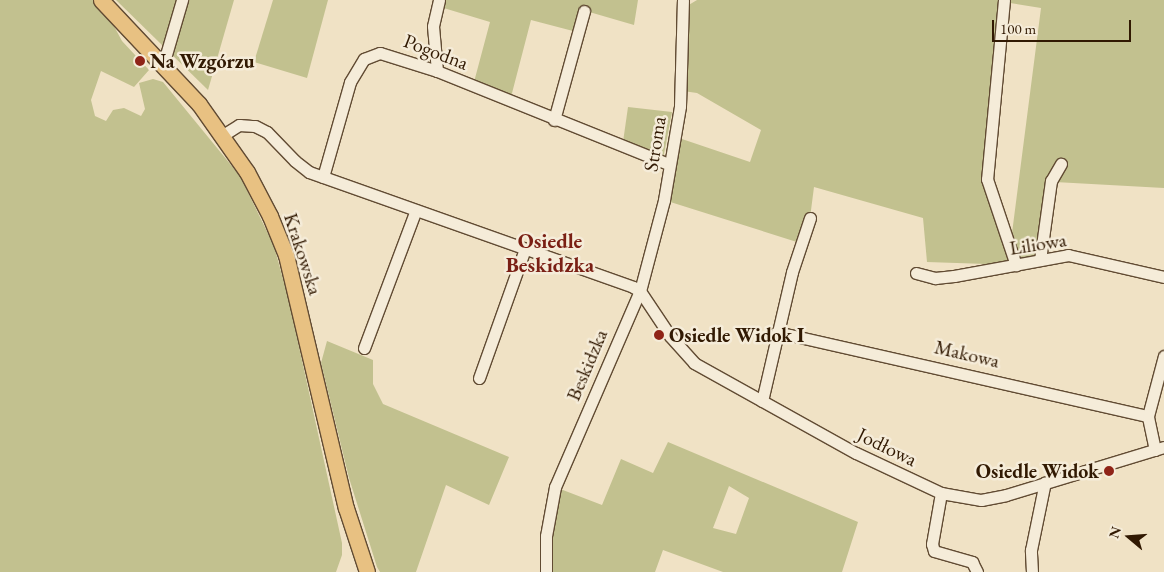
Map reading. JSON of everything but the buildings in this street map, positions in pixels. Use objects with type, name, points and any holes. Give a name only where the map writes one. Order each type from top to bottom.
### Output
[{"type":"main road","name":"Krakowska","points":[[101,0],[163,64],[223,135],[257,189],[281,240],[348,515],[367,572]]},
{"type":"street","points":[[163,64],[182,0]]},
{"type":"street","points":[[437,71],[432,26],[439,0]]},
{"type":"street","name":"Stroma","points":[[640,291],[668,182],[668,164],[680,106],[683,0]]},
{"type":"street","points":[[1004,0],[987,179],[1016,265]]},
{"type":"street","points":[[554,120],[584,11]]},
{"type":"street","name":"Pogodna","points":[[323,177],[350,82],[364,59],[380,53],[389,54],[437,71],[554,120],[668,164]]},
{"type":"street","points":[[223,135],[239,125],[255,126],[267,132],[302,167],[323,177],[640,291]]},
{"type":"street","points":[[1040,260],[1051,181],[1061,164]]},
{"type":"street","points":[[364,348],[416,210]]},
{"type":"street","points":[[762,401],[777,332],[810,218]]},
{"type":"street","points":[[479,378],[525,249]]},
{"type":"street","name":"Liliowa","points":[[916,273],[935,278],[1068,255],[1086,257],[1164,277]]},
{"type":"street","name":"Jodłowa","points":[[640,291],[670,336],[694,363],[856,453],[941,493],[981,500],[1159,448]]},
{"type":"street","name":"Beskidzka","points":[[546,572],[546,536],[555,487],[640,291]]},
{"type":"street","name":"Makowa","points":[[777,332],[1148,416]]},
{"type":"street","points":[[1159,448],[1148,416],[1164,356]]},
{"type":"street","points":[[1032,572],[1031,550],[1045,482]]},
{"type":"street","points":[[941,493],[932,544],[934,551],[972,562],[977,572]]},
{"type":"shaded area","points":[[0,0],[93,0],[108,15],[122,41],[149,70],[134,87],[101,71],[91,100],[95,116],[106,121],[113,110],[124,108],[141,116],[145,109],[139,83],[153,79],[163,82],[240,176],[274,246],[289,301],[342,543],[342,555],[336,572],[0,572]]},
{"type":"shaded area","points":[[116,0],[234,0],[208,90]]},
{"type":"shaded area","points":[[273,0],[328,0],[307,78],[254,62]]},
{"type":"shaded area","points":[[439,0],[638,0],[634,25],[579,9],[573,31],[531,20],[511,97],[474,82],[490,22],[437,6]]},
{"type":"shaded area","points":[[697,0],[1164,0],[1164,188],[1055,182],[1045,259],[1016,265],[927,262],[923,218],[814,187],[810,218],[800,243],[664,200],[679,138],[750,162],[761,130],[697,93],[683,91],[687,6]],"holes":[[[1004,2],[1041,8],[1012,233],[1016,262],[987,179]]]},
{"type":"shaded area","points":[[628,107],[672,112],[663,159],[623,142]]},
{"type":"shaded area","points":[[327,341],[373,360],[373,384],[383,404],[509,457],[489,505],[446,485],[416,572],[380,572],[377,567],[349,478],[321,363]]},
{"type":"shaded area","points":[[668,442],[858,522],[842,572],[723,572],[663,550],[655,572],[552,572],[552,534],[556,515],[550,510],[555,487],[602,505],[621,459],[653,473]],"holes":[[[729,486],[749,498],[736,534],[713,528]]]},
{"type":"place","name":"Na Wzgórzu","points":[[140,61]]},
{"type":"place","name":"Osiedle Widok I","points":[[659,335]]},
{"type":"place","name":"Osiedle Widok","points":[[1109,471]]},
{"type":"district","name":"Osiedle Beskidzka","points":[[550,253]]}]
